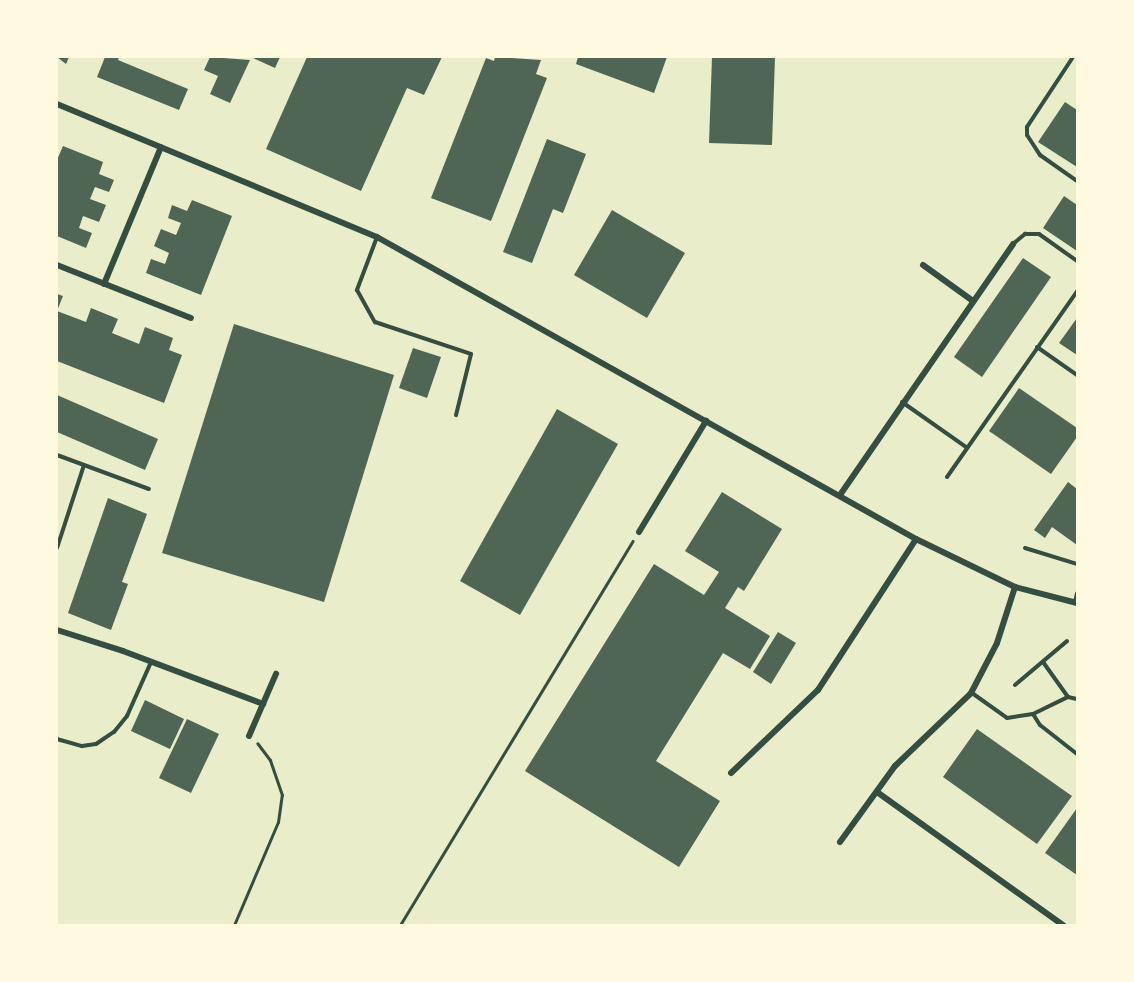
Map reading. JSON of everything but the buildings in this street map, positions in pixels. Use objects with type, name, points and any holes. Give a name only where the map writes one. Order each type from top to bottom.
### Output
[{"type":"street","points":[[57,104],[377,237],[916,539],[1015,587],[1076,603]]},
{"type":"street","points":[[104,284],[161,147]]},
{"type":"street","points":[[840,495],[901,402],[1013,244]]},
{"type":"street","points":[[57,265],[191,318]]},
{"type":"street","points":[[923,265],[973,301]]},
{"type":"street","points":[[639,532],[706,421]]},
{"type":"street","points":[[731,773],[818,690],[916,539]]},
{"type":"street","points":[[840,842],[895,766],[971,693],[997,643],[1015,587]]},
{"type":"street","points":[[57,630],[151,661],[263,704]]},
{"type":"street","points":[[249,736],[276,674]]},
{"type":"street","points":[[877,792],[1063,925]]},
{"type":"lane","points":[[1073,57],[1028,127],[1027,135],[1040,155],[1077,181]]},
{"type":"lane","points":[[1013,244],[1025,234],[1039,234],[1077,261]]},
{"type":"lane","points":[[377,237],[357,290],[375,322],[471,354],[456,415]]},
{"type":"lane","points":[[947,477],[1077,291]]},
{"type":"lane","points":[[1037,347],[1077,375]]},
{"type":"lane","points":[[901,402],[966,447]]},
{"type":"lane","points":[[57,455],[149,489]]},
{"type":"lane","points":[[57,548],[84,465]]},
{"type":"lane","points":[[1025,548],[1077,564]]},
{"type":"lane","points":[[1076,603],[1077,593]]},
{"type":"lane","points":[[1015,685],[1067,641]]},
{"type":"lane","points":[[57,739],[82,746],[96,744],[114,732],[127,716],[151,661]]},
{"type":"lane","points":[[1043,662],[1068,697]]},
{"type":"lane","points":[[971,693],[1007,718],[1033,714],[1068,697],[1077,699]]},
{"type":"lane","points":[[1033,714],[1040,725],[1077,754]]},
{"type":"path","points":[[400,925],[639,532]]},
{"type":"path","points":[[234,925],[278,822],[282,795],[270,760],[249,736]]}]
